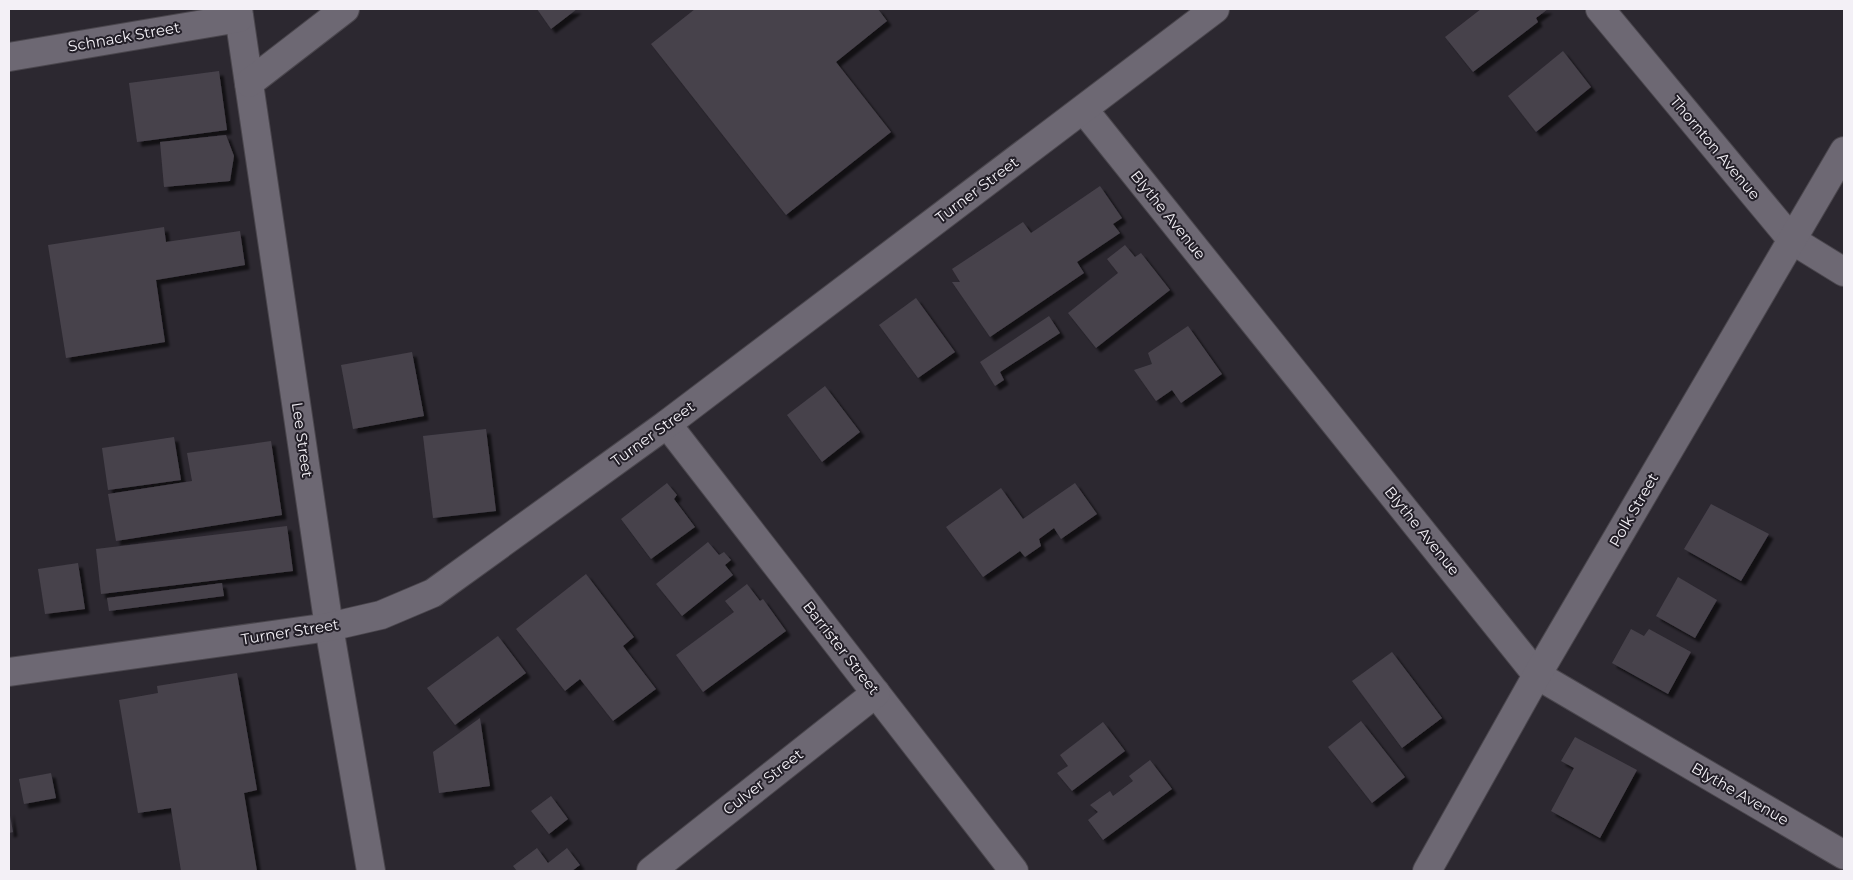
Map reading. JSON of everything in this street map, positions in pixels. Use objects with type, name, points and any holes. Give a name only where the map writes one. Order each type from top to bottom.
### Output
[{"type":"street","points":[[248,84],[345,9]]},
{"type":"street","name":"Turner Street","points":[[9,672],[329,627],[380,615],[433,593],[667,424],[1215,9]]},
{"type":"street","name":"Thornton Avenue","points":[[1600,9],[1792,240],[1844,272]]},
{"type":"street","name":"Lee Street","points":[[238,13],[329,627],[371,871]]},
{"type":"street","name":"Schnack Street","points":[[9,56],[238,13]]},
{"type":"street","name":"Blythe Avenue","points":[[1084,110],[1537,675],[1844,855]]},
{"type":"street","name":"Polk Street","points":[[1428,871],[1537,675],[1844,151]]},
{"type":"street","name":"Barrister Street","points":[[667,424],[1014,871]]},
{"type":"street","name":"Culver Street","points":[[651,871],[876,693]]},
{"type":"building","points":[[537,9],[577,9],[551,29]]},
{"type":"building","points":[[695,9],[878,9],[887,21],[836,62],[891,132],[786,215],[651,44]]},
{"type":"building","points":[[1481,9],[1548,9],[1536,18],[1538,22],[1473,72],[1445,37]]},
{"type":"building","points":[[1563,51],[1591,87],[1536,132],[1508,96]]},
{"type":"building","points":[[219,71],[227,130],[137,142],[129,83]]},
{"type":"building","points":[[226,135],[234,156],[230,181],[164,187],[160,142]]},
{"type":"building","points":[[1100,186],[1122,218],[1113,224],[1120,233],[1077,262],[1084,273],[990,337],[952,282],[960,282],[952,269],[1023,222],[1031,233]]},
{"type":"building","points":[[164,227],[166,242],[240,231],[245,265],[156,280],[165,342],[66,358],[48,245]]},
{"type":"building","points":[[1125,245],[1135,257],[1141,253],[1170,290],[1096,348],[1068,313],[1118,273],[1107,259]]},
{"type":"building","points":[[916,298],[955,352],[918,378],[879,325]]},
{"type":"building","points":[[1049,316],[1060,333],[1000,372],[1004,380],[995,386],[980,362]]},
{"type":"building","points":[[1188,326],[1222,374],[1181,403],[1172,390],[1156,401],[1134,370],[1152,364],[1148,353]]},
{"type":"building","points":[[412,352],[424,416],[353,429],[341,365]]},
{"type":"building","points":[[825,386],[860,432],[822,462],[787,415]]},
{"type":"building","points":[[486,429],[496,511],[433,518],[423,436]]},
{"type":"building","points":[[174,437],[181,480],[108,490],[102,448]]},
{"type":"building","points":[[271,441],[282,515],[116,541],[108,494],[192,481],[187,453]]},
{"type":"building","points":[[667,483],[677,495],[674,499],[695,527],[651,559],[621,519]]},
{"type":"building","points":[[1075,483],[1097,514],[1061,539],[1054,528],[1039,539],[1041,546],[1025,557],[1020,551],[983,577],[946,527],[1001,488],[1023,519]]},
{"type":"building","points":[[1711,504],[1769,534],[1741,581],[1684,549]]},
{"type":"building","points":[[287,526],[293,571],[101,594],[96,549]]},
{"type":"building","points":[[708,542],[719,555],[724,552],[731,560],[725,565],[733,575],[682,616],[656,584]]},
{"type":"building","points":[[78,563],[85,609],[45,614],[38,569]]},
{"type":"building","points":[[586,574],[634,637],[623,646],[656,689],[613,721],[580,679],[565,691],[516,629]]},
{"type":"building","points":[[1678,577],[1717,600],[1695,638],[1656,616]]},
{"type":"building","points":[[222,583],[224,596],[109,611],[107,598]]},
{"type":"building","points":[[747,584],[760,601],[763,599],[786,631],[703,692],[676,655],[734,612],[725,601]]},
{"type":"building","points":[[1631,629],[1644,636],[1649,629],[1691,652],[1668,694],[1612,663]]},
{"type":"building","points":[[498,636],[526,673],[455,725],[427,688]]},
{"type":"building","points":[[1392,652],[1442,718],[1402,748],[1352,681]]},
{"type":"building","points":[[237,673],[257,790],[244,793],[257,871],[181,871],[171,808],[138,813],[119,700],[158,693],[157,686]]},
{"type":"building","points":[[480,718],[490,786],[439,793],[433,752]]},
{"type":"building","points":[[1361,721],[1405,777],[1372,803],[1328,747]]},
{"type":"building","points":[[1103,722],[1125,751],[1072,791],[1057,773],[1068,766],[1060,755]]},
{"type":"building","points":[[1575,737],[1637,770],[1600,838],[1551,811],[1574,768],[1561,761]]},
{"type":"building","points":[[1150,760],[1172,789],[1103,840],[1088,820],[1098,812],[1090,805],[1110,791],[1113,796],[1133,781],[1129,776]]},
{"type":"building","points":[[51,773],[56,798],[24,804],[19,779]]},
{"type":"building","points":[[551,796],[568,819],[549,834],[531,811]]},
{"type":"building","points":[[9,810],[13,832],[9,833]]},
{"type":"building","points":[[537,848],[548,863],[567,848],[580,865],[572,871],[517,871],[513,866]]}]
